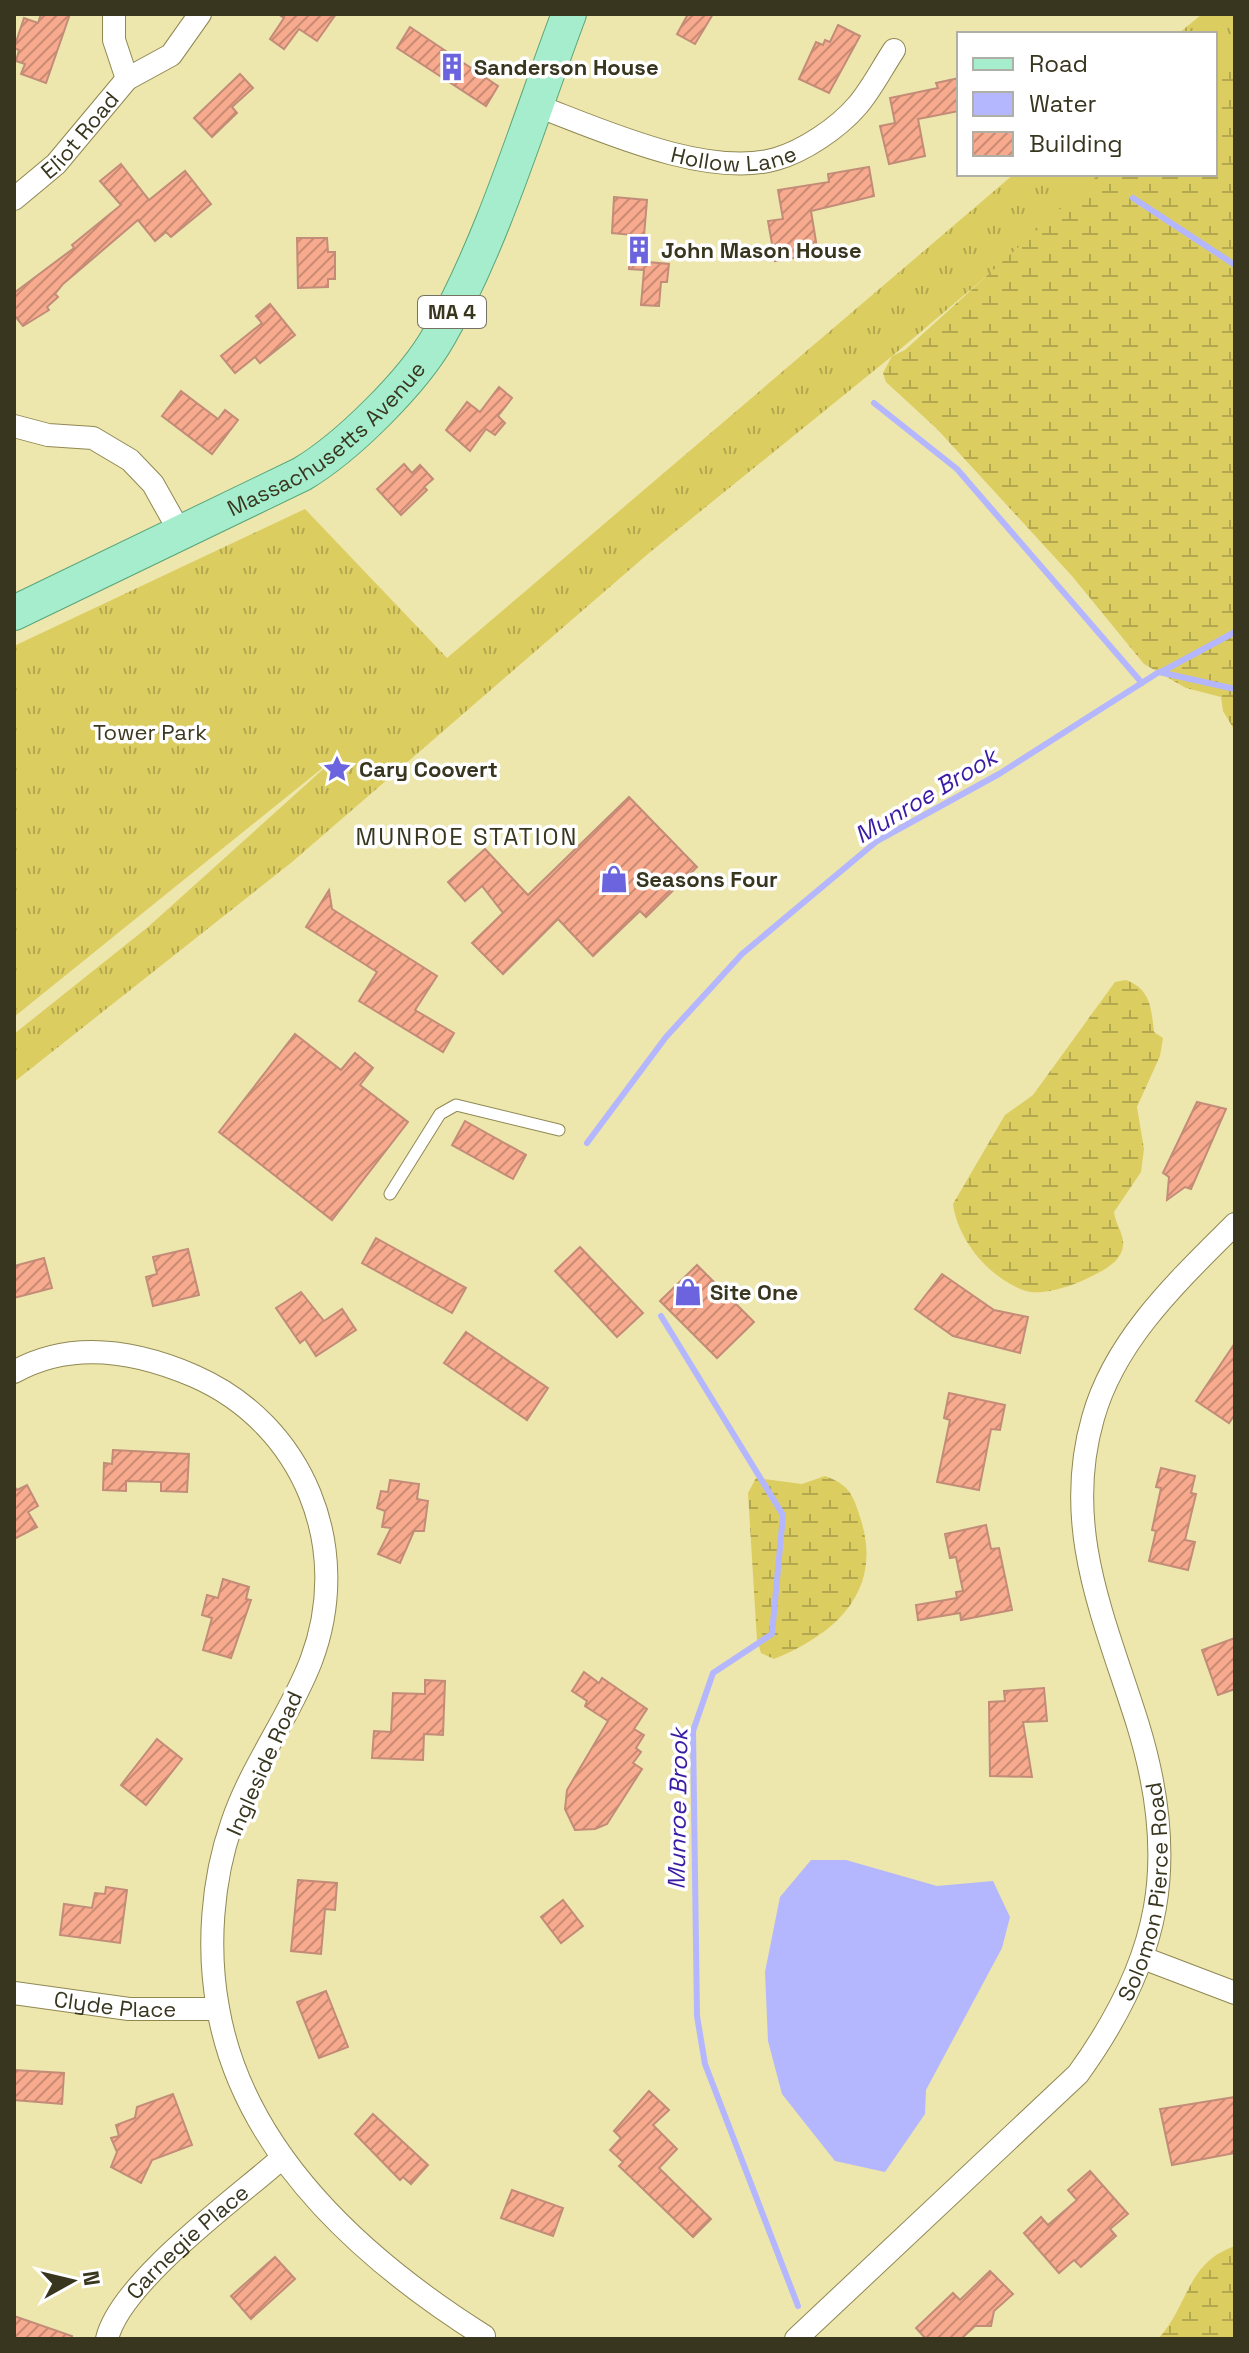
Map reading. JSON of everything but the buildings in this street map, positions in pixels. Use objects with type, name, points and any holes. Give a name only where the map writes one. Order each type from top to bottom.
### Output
[{"type":"main road","name":"Massachusetts Avenue","points":[[14,613],[181,534],[320,463],[343,446],[405,380],[438,339],[466,285],[569,14]]},
{"type":"street","name":"Eliot Road","points":[[14,199],[56,164],[127,79],[114,40],[114,14]]},
{"type":"street","points":[[127,79],[171,55],[200,14]]},
{"type":"street","name":"Hollow Lane","points":[[535,105],[672,153],[729,163],[776,159],[825,134],[857,106],[894,50]]},
{"type":"street","points":[[14,426],[48,435],[93,438],[130,460],[153,484],[181,534]]},
{"type":"street","name":"Solomon Pierce Road","points":[[796,2339],[1078,2074],[1113,2026],[1143,1958],[1155,1913],[1160,1873],[1159,1826],[1138,1725],[1087,1564],[1084,1468],[1093,1417],[1131,1342],[1165,1294],[1235,1224]]},
{"type":"street","name":"Ingleside Road","points":[[14,1372],[43,1360],[98,1351],[133,1356],[196,1377],[230,1394],[260,1417],[283,1442],[313,1503],[326,1565],[320,1632],[310,1663],[232,1823],[219,1879],[211,1941],[218,2009],[242,2087],[263,2130],[282,2158],[323,2206],[377,2258],[444,2310],[484,2336]]},
{"type":"street","points":[[1143,1958],[1235,1993]]},
{"type":"street","name":"Clyde Place","points":[[14,1993],[129,2009],[218,2009]]},
{"type":"street","name":"Carnegie Place","points":[[107,2339],[130,2295],[282,2158]]},
{"type":"lane","points":[[390,1194],[440,1114],[456,1105],[559,1130]]},
{"type":"green space","points":[[1202,14],[1235,14],[1235,65],[1217,80],[1217,32],[1180,32]]},
{"type":"green space","points":[[1235,55],[1235,731],[1223,711],[1221,697],[1186,688],[1144,664],[1072,576],[937,429],[886,382],[883,373],[892,356],[905,350],[1097,176],[1217,176],[1217,67]]},
{"type":"green space","name":"Tower Park","points":[[1012,176],[1105,176],[897,352],[649,553],[292,862],[14,1082],[14,1034],[148,927],[341,753],[14,1017],[14,646],[305,509],[447,658]]},
{"type":"green space","points":[[1126,980],[1145,994],[1154,1032],[1163,1038],[1160,1056],[1137,1107],[1144,1149],[1141,1172],[1114,1212],[1123,1247],[1110,1265],[1080,1282],[1048,1291],[1026,1291],[1000,1278],[978,1257],[961,1232],[953,1204],[1005,1115],[1033,1095],[1115,982]]},
{"type":"green space","points":[[825,1476],[845,1487],[856,1504],[866,1545],[865,1568],[859,1589],[835,1623],[817,1637],[774,1659],[761,1653],[757,1640],[748,1493],[756,1478],[802,1484]]},
{"type":"green space","points":[[1235,2246],[1235,2339],[1158,2339],[1207,2263]]},
{"type":"water","points":[[811,1860],[846,1860],[937,1886],[993,1881],[1010,1917],[1002,1948],[926,2090],[925,2114],[885,2172],[835,2161],[782,2094],[768,2041],[765,1972],[780,1897]]},
{"type":"waterway","points":[[1133,198],[1235,265]]},
{"type":"waterway","points":[[874,403],[957,469],[1142,683]]},
{"type":"waterway","points":[[1161,672],[1235,632]]},
{"type":"waterway","name":"Munroe Brook","points":[[587,1143],[666,1037],[742,954],[877,841],[999,774],[1159,672],[1235,689]]},
{"type":"waterway","name":"Munroe Brook","points":[[661,1316],[783,1515],[772,1634],[713,1673],[693,1731],[697,2016],[705,2064],[798,2306]]},
{"type":"place","name":"Sanderson House","points":[[452,67]]},
{"type":"place","name":"John Mason House","points":[[639,250]]},
{"type":"place","name":"Cary Coovert","points":[[337,769]]},
{"type":"place","name":"Seasons Four","points":[[614,879]]},
{"type":"place","name":"Site One","points":[[688,1292]]},
{"type":"district","name":"MUNROE STATION","points":[[467,837]]}]
